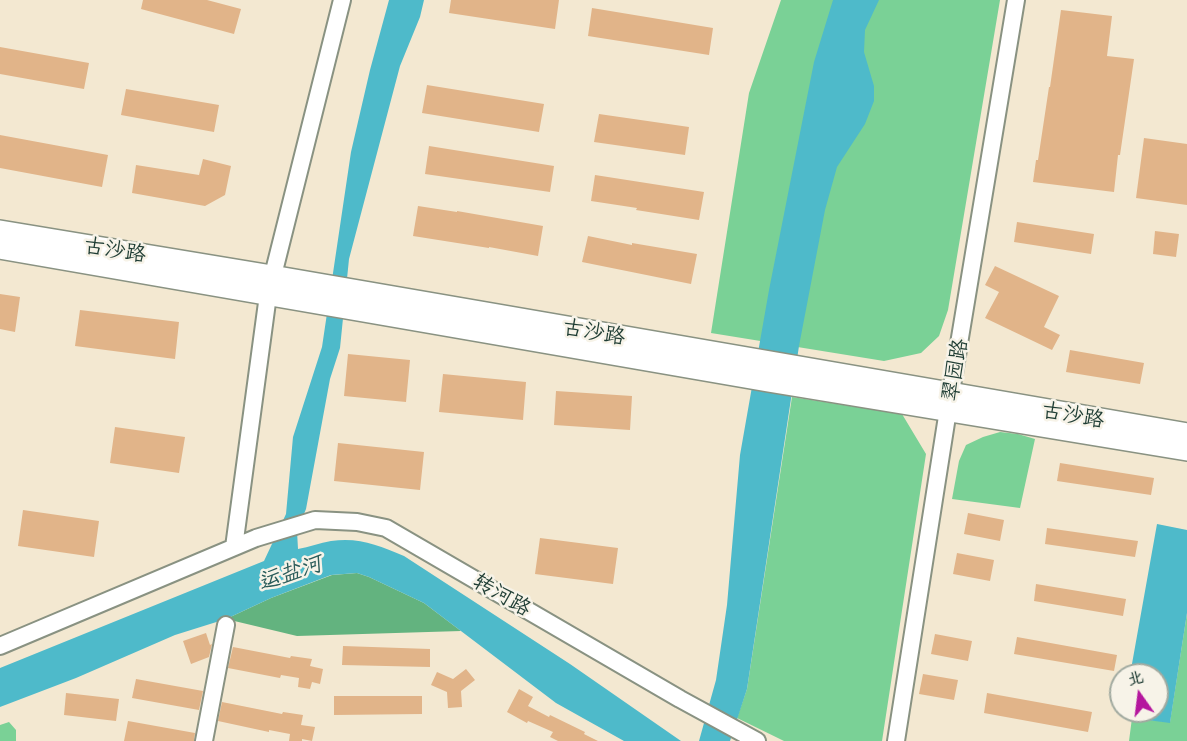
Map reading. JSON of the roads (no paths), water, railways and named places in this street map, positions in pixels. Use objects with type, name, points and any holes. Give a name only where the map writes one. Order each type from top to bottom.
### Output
[{"type":"main road","name":"古沙路","points":[[0,231],[270,286]]},
{"type":"main road","name":"古沙路","points":[[0,248],[270,286],[949,402],[1187,434]]},
{"type":"main road","name":"古沙路","points":[[949,402],[1187,450]]},
{"type":"street","points":[[0,646],[234,547],[270,286],[342,0]]},
{"type":"street","name":"翠园路","points":[[896,741],[949,402],[1017,0]]},
{"type":"street","name":"转河路","points":[[234,547],[315,520],[357,522],[387,528],[680,699],[754,739]]},
{"type":"street","points":[[204,741],[226,625]]},
{"type":"water","name":"运盐河","points":[[389,0],[424,0],[420,17],[400,66],[349,259],[340,348],[330,379],[306,509],[297,531],[298,549],[331,541],[351,540],[377,545],[404,556],[570,664],[681,741],[624,741],[556,703],[424,603],[357,573],[331,575],[271,598],[226,619],[175,635],[76,678],[0,707],[0,668],[264,561],[286,514],[293,437],[322,347],[351,152]]},
{"type":"water","points":[[833,0],[879,0],[865,30],[864,52],[874,86],[874,101],[865,124],[837,167],[825,210],[799,346],[747,689],[730,741],[699,741],[716,680],[727,605],[740,455],[769,290],[814,62]]},
{"type":"water","points":[[1157,524],[1187,530],[1187,613],[1170,723],[1169,663],[1132,663]]}]
